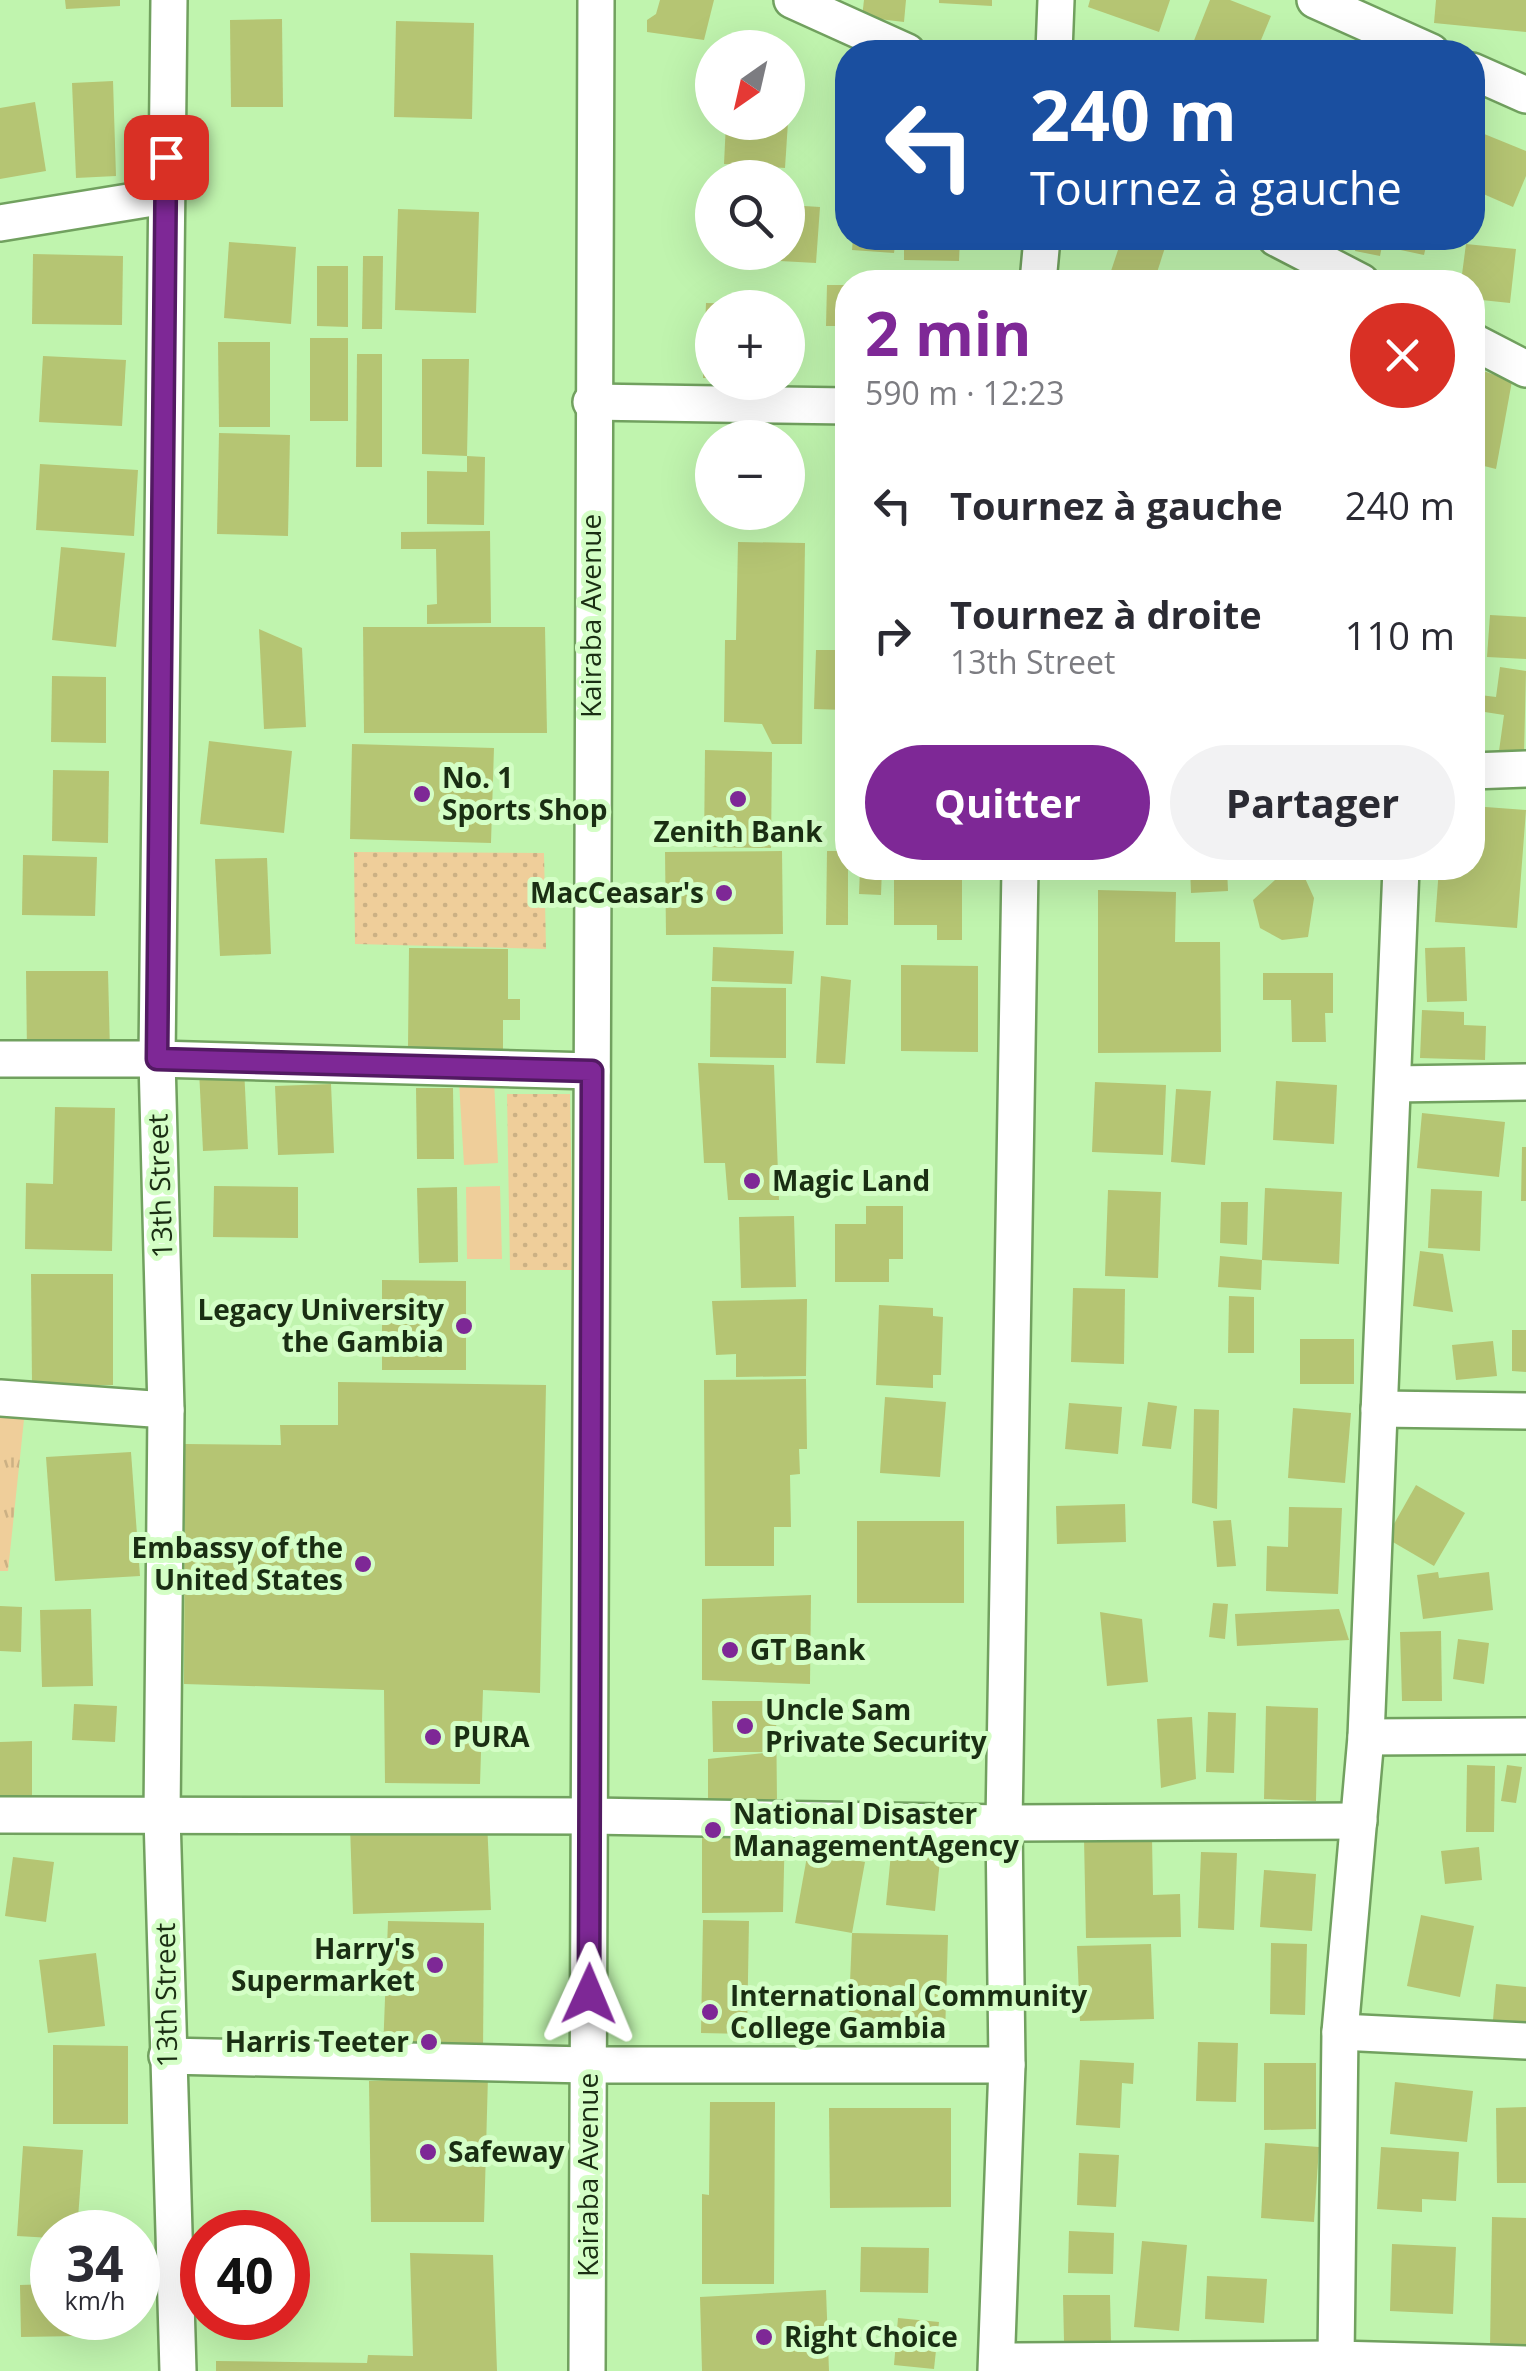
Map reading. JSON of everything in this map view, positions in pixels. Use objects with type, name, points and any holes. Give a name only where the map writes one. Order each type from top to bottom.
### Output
[{"type":"street","name":"13th Street","points":[[169,0],[157,1059],[166,1410],[162,1816],[178,2371]]},
{"type":"street","name":"Kairaba Avenue","points":[[587,2371],[591,402],[596,0]]},
{"type":"street","points":[[792,0],[880,40]]},
{"type":"street","points":[[1054,40],[1056,0]]},
{"type":"street","points":[[1315,0],[1404,40]]},
{"type":"street","points":[[1485,77],[1526,95]]},
{"type":"street","points":[[0,224],[165,196]]},
{"type":"street","points":[[1299,250],[1339,270]]},
{"type":"street","points":[[1485,348],[1526,370]]},
{"type":"street","points":[[591,402],[835,406]]},
{"type":"street","points":[[1485,771],[1526,769]]},
{"type":"street","points":[[1020,880],[1004,1823],[1008,2065],[998,2366],[1336,2359],[1517,2366]]},
{"type":"street","points":[[1336,2359],[1340,2032],[1366,1737],[1401,880]]},
{"type":"street","points":[[0,1059],[157,1059],[592,1071]]},
{"type":"street","points":[[1393,1084],[1526,1082]]},
{"type":"street","points":[[0,1398],[166,1410]]},
{"type":"street","points":[[1380,1409],[1526,1412]]},
{"type":"street","points":[[1366,1737],[1526,1736]]},
{"type":"street","points":[[0,1815],[591,1816],[1004,1823],[1359,1821]]},
{"type":"street","points":[[1340,2032],[1526,2041]]},
{"type":"street","points":[[168,2056],[588,2065],[1008,2065]]},
{"type":"green space","points":[[354,852],[544,853],[546,949],[355,944]]},
{"type":"green space","points":[[494,1080],[498,1163],[464,1165],[459,1082]]},
{"type":"green space","points":[[507,1094],[570,1094],[573,1270],[510,1270]]},
{"type":"green space","points":[[500,1186],[502,1259],[467,1259],[466,1187]]},
{"type":"green space","points":[[0,1409],[25,1410],[8,1571],[0,1571]]},
{"type":"building","points":[[65,0],[120,0],[120,6],[66,9]]},
{"type":"building","points":[[660,0],[714,0],[706,30],[695,30],[695,39],[647,32],[647,20],[656,14]]},
{"type":"building","points":[[864,0],[906,0],[904,22],[862,17]]},
{"type":"building","points":[[992,0],[992,6],[939,3]]},
{"type":"building","points":[[1090,0],[1170,0],[1159,32],[1088,7]]},
{"type":"building","points":[[1210,0],[1230,0],[1271,16],[1261,40],[1194,40]]},
{"type":"building","points":[[1436,0],[1526,0],[1526,32],[1434,23]]},
{"type":"building","points":[[282,19],[283,107],[231,107],[230,20]]},
{"type":"building","points":[[396,21],[474,23],[472,119],[394,117]]},
{"type":"building","points":[[113,81],[116,176],[76,178],[72,83]]},
{"type":"building","points":[[35,102],[46,171],[0,179],[0,108]]},
{"type":"building","points":[[1485,134],[1526,151],[1526,176],[1513,207],[1485,195]]},
{"type":"building","points":[[725,140],[787,140],[786,160],[724,160]]},
{"type":"building","points":[[805,206],[820,207],[816,263],[805,262]]},
{"type":"building","points":[[398,209],[479,212],[476,313],[395,310]]},
{"type":"building","points":[[229,242],[296,247],[291,324],[224,318]]},
{"type":"building","points":[[1485,246],[1516,249],[1510,303],[1485,300],[1485,270],[1463,270],[1465,250],[1485,250]]},
{"type":"building","points":[[852,250],[894,250],[894,253]]},
{"type":"building","points":[[904,250],[959,250],[959,261],[904,260]]},
{"type":"building","points":[[1118,250],[1164,250],[1158,270],[1111,270]]},
{"type":"building","points":[[1355,250],[1381,250],[1380,256]]},
{"type":"building","points":[[33,254],[123,256],[122,325],[32,324]]},
{"type":"building","points":[[363,256],[383,256],[382,329],[362,329]]},
{"type":"building","points":[[317,266],[348,266],[348,327],[317,326]]},
{"type":"building","points":[[827,285],[835,285],[835,326],[826,326]]},
{"type":"building","points":[[310,338],[348,338],[348,421],[310,421]]},
{"type":"building","points":[[218,342],[270,342],[270,427],[219,427]]},
{"type":"building","points":[[357,354],[382,354],[382,467],[356,467]]},
{"type":"building","points":[[43,356],[126,360],[122,426],[39,422]]},
{"type":"building","points":[[422,359],[469,359],[467,456],[422,454]]},
{"type":"building","points":[[1485,372],[1512,381],[1496,469],[1485,466]]},
{"type":"building","points":[[219,433],[290,435],[288,536],[217,534]]},
{"type":"building","points":[[467,456],[485,457],[484,525],[427,524],[427,471],[467,472]]},
{"type":"building","points":[[40,464],[138,470],[134,536],[36,530]]},
{"type":"building","points":[[490,531],[491,623],[427,624],[427,605],[437,604],[436,549],[401,549],[401,532]]},
{"type":"building","points":[[738,542],[805,543],[802,744],[772,744],[762,724],[724,722],[725,640],[736,640]]},
{"type":"building","points":[[61,547],[125,553],[116,647],[52,640]]},
{"type":"building","points":[[1490,615],[1526,617],[1526,659],[1487,657]]},
{"type":"building","points":[[363,627],[545,627],[547,733],[364,733]]},
{"type":"building","points":[[259,629],[302,648],[306,727],[264,729]]},
{"type":"building","points":[[816,650],[835,650],[835,710],[814,709]]},
{"type":"building","points":[[1500,667],[1526,671],[1524,755],[1499,751],[1504,715],[1485,712],[1485,696],[1496,697]]},
{"type":"building","points":[[52,676],[106,677],[106,743],[51,742]]},
{"type":"building","points":[[209,741],[292,751],[284,833],[200,824]]},
{"type":"building","name":"No. 1 Sports Shop","points":[[352,744],[494,748],[491,843],[350,839]]},
{"type":"building","name":"Zenith Bank","points":[[705,750],[772,752],[771,848],[704,847]]},
{"type":"building","points":[[53,770],[109,771],[108,843],[52,841]]},
{"type":"building","points":[[1485,807],[1526,810],[1517,928],[1435,922],[1438,880],[1485,880]]},
{"type":"building","name":"MacCeasar's","points":[[782,851],[783,934],[666,935],[665,852]]},
{"type":"building","points":[[827,851],[835,851],[835,880],[848,880],[848,925],[826,925]]},
{"type":"building","points":[[23,855],[97,857],[95,916],[22,915]]},
{"type":"building","points":[[267,858],[271,954],[220,956],[215,859]]},
{"type":"building","points":[[860,880],[882,880],[881,895],[859,894]]},
{"type":"building","points":[[894,880],[962,880],[962,940],[937,940],[937,925],[894,925]]},
{"type":"building","points":[[1190,880],[1228,880],[1228,891],[1191,893]]},
{"type":"building","points":[[1275,880],[1306,880],[1314,898],[1308,937],[1282,940],[1260,928],[1253,900]]},
{"type":"building","points":[[1098,890],[1176,892],[1175,942],[1220,942],[1221,1052],[1098,1053]]},
{"type":"building","points":[[713,947],[794,951],[792,984],[712,981]]},
{"type":"building","points":[[1465,947],[1467,1001],[1427,1002],[1425,948]]},
{"type":"building","points":[[409,948],[508,949],[508,999],[520,999],[520,1020],[503,1020],[503,1050],[408,1048]]},
{"type":"building","points":[[901,965],[978,966],[978,1052],[901,1051]]},
{"type":"building","points":[[26,971],[108,971],[110,1052],[27,1053]]},
{"type":"building","points":[[1263,973],[1333,973],[1333,1013],[1325,1013],[1326,1042],[1292,1042],[1291,1000],[1263,1000]]},
{"type":"building","points":[[821,976],[851,980],[845,1064],[816,1063]]},
{"type":"building","points":[[711,987],[786,988],[786,1058],[710,1057]]},
{"type":"building","points":[[1422,1010],[1464,1012],[1464,1025],[1486,1026],[1485,1060],[1420,1058]]},
{"type":"building","points":[[698,1063],[774,1065],[779,1200],[728,1200],[725,1163],[704,1163]]},
{"type":"building","points":[[244,1068],[248,1149],[203,1151],[199,1070]]},
{"type":"building","points":[[1276,1081],[1337,1085],[1334,1144],[1273,1140]]},
{"type":"building","points":[[1095,1082],[1166,1085],[1163,1155],[1092,1152]]},
{"type":"building","points":[[331,1084],[334,1153],[278,1155],[275,1086]]},
{"type":"building","points":[[416,1088],[453,1088],[454,1159],[417,1159]]},
{"type":"building","points":[[1176,1089],[1211,1091],[1205,1165],[1171,1162]]},
{"type":"building","points":[[55,1107],[115,1108],[112,1251],[25,1249],[26,1183],[53,1184]]},
{"type":"building","points":[[1422,1113],[1505,1122],[1499,1177],[1417,1168]]},
{"type":"building","points":[[1522,1147],[1526,1147],[1526,1201],[1521,1201]]},
{"type":"building","points":[[214,1186],[298,1187],[298,1238],[213,1237]]},
{"type":"building","points":[[457,1187],[458,1262],[419,1263],[417,1188]]},
{"type":"building","points":[[1265,1188],[1342,1192],[1339,1264],[1262,1260]]},
{"type":"building","points":[[1431,1189],[1482,1191],[1480,1251],[1428,1248]]},
{"type":"building","points":[[1108,1190],[1161,1192],[1158,1278],[1105,1276]]},
{"type":"building","points":[[1221,1202],[1248,1202],[1247,1245],[1220,1243]]},
{"type":"building","points":[[866,1206],[903,1206],[903,1259],[889,1259],[889,1282],[835,1282],[835,1224],[866,1224]]},
{"type":"building","points":[[794,1216],[796,1287],[741,1288],[739,1217]]},
{"type":"building","points":[[1420,1251],[1443,1254],[1453,1312],[1413,1306]]},
{"type":"building","points":[[1220,1256],[1262,1260],[1261,1290],[1218,1287]]},
{"type":"building","points":[[31,1274],[113,1274],[113,1385],[32,1385]]},
{"type":"building","points":[[382,1280],[466,1281],[466,1370],[382,1370]]},
{"type":"building","points":[[1073,1288],[1125,1289],[1124,1364],[1071,1362]]},
{"type":"building","points":[[1229,1296],[1254,1297],[1254,1353],[1228,1353]]},
{"type":"building","points":[[807,1299],[806,1376],[736,1377],[736,1354],[716,1355],[712,1301]]},
{"type":"building","points":[[879,1305],[933,1308],[933,1316],[943,1317],[941,1375],[933,1375],[933,1388],[876,1385]]},
{"type":"building","points":[[1512,1330],[1526,1330],[1526,1372],[1512,1371]]},
{"type":"building","points":[[1300,1339],[1354,1339],[1354,1384],[1300,1384]]},
{"type":"building","points":[[1493,1341],[1497,1376],[1456,1380],[1452,1345]]},
{"type":"building","points":[[806,1379],[807,1449],[799,1449],[800,1474],[790,1475],[791,1527],[774,1527],[774,1566],[705,1566],[704,1380]]},
{"type":"building","name":"Embassy of the United States","points":[[338,1382],[546,1385],[540,1693],[483,1690],[480,1784],[385,1783],[384,1690],[184,1684],[185,1444],[281,1445],[280,1425],[338,1425]]},
{"type":"building","points":[[885,1397],[946,1402],[940,1477],[880,1473]]},
{"type":"building","points":[[1148,1402],[1177,1406],[1171,1449],[1142,1446]]},
{"type":"building","points":[[1069,1403],[1122,1407],[1118,1454],[1065,1449]]},
{"type":"building","points":[[1293,1408],[1351,1413],[1345,1483],[1288,1478]]},
{"type":"building","points":[[1194,1409],[1219,1410],[1217,1509],[1192,1503]]},
{"type":"building","points":[[131,1452],[140,1576],[55,1581],[46,1457]]},
{"type":"building","points":[[1416,1485],[1465,1513],[1434,1566],[1386,1538]]},
{"type":"building","points":[[1125,1504],[1126,1542],[1057,1544],[1056,1506]]},
{"type":"building","points":[[1289,1507],[1342,1508],[1338,1594],[1266,1591],[1267,1546],[1288,1547]]},
{"type":"building","points":[[1231,1520],[1236,1566],[1217,1567],[1213,1521]]},
{"type":"building","points":[[857,1521],[964,1521],[964,1603],[857,1603]]},
{"type":"building","points":[[1438,1572],[1439,1578],[1489,1572],[1493,1610],[1423,1619],[1417,1575]]},
{"type":"building","points":[[811,1595],[810,1684],[702,1680],[702,1599]]},
{"type":"building","points":[[1213,1603],[1228,1604],[1225,1639],[1209,1637]]},
{"type":"building","points":[[0,1606],[22,1607],[21,1652],[0,1651]]},
{"type":"building","points":[[91,1609],[93,1686],[42,1687],[40,1610]]},
{"type":"building","points":[[1339,1609],[1349,1640],[1237,1646],[1235,1614]]},
{"type":"building","points":[[1100,1612],[1142,1619],[1148,1682],[1107,1686]]},
{"type":"building","points":[[1441,1631],[1442,1701],[1402,1701],[1400,1632]]},
{"type":"building","points":[[1458,1639],[1489,1643],[1484,1684],[1453,1679]]},
{"type":"building","points":[[712,1701],[776,1701],[777,1803],[708,1808],[708,1759],[773,1752],[713,1752]]},
{"type":"building","points":[[74,1704],[117,1706],[115,1742],[72,1740]]},
{"type":"building","points":[[1266,1706],[1318,1708],[1316,1801],[1264,1799]]},
{"type":"building","points":[[1208,1712],[1236,1713],[1234,1773],[1206,1772]]},
{"type":"building","points":[[1192,1717],[1196,1779],[1161,1788],[1157,1719]]},
{"type":"building","points":[[32,1741],[32,1796],[0,1796],[0,1742]]},
{"type":"building","points":[[1467,1765],[1495,1766],[1494,1832],[1466,1832]]},
{"type":"building","points":[[1507,1765],[1522,1767],[1516,1803],[1501,1801]]},
{"type":"building","points":[[487,1821],[491,1910],[353,1914],[350,1826]]},
{"type":"building","points":[[702,1822],[785,1825],[783,1912],[702,1913]]},
{"type":"building","points":[[1152,1837],[1153,1895],[1180,1894],[1181,1937],[1086,1938],[1084,1838]]},
{"type":"building","points":[[1479,1847],[1482,1880],[1445,1884],[1441,1851]]},
{"type":"building","points":[[808,1851],[865,1862],[852,1933],[795,1923]]},
{"type":"building","points":[[1201,1852],[1237,1853],[1234,1930],[1198,1928]]},
{"type":"building","points":[[891,1853],[940,1859],[935,1911],[886,1905]]},
{"type":"building","points":[[13,1857],[54,1862],[46,1922],[5,1916]]},
{"type":"building","points":[[1264,1870],[1316,1874],[1312,1931],[1260,1927]]},
{"type":"building","points":[[1421,1915],[1474,1926],[1460,1997],[1407,1986]]},
{"type":"building","points":[[703,1920],[749,1921],[747,2034],[701,2033]]},
{"type":"building","name":"Harry's Supermarket","points":[[388,1921],[484,1923],[483,2053],[383,2051]]},
{"type":"building","points":[[852,1933],[948,1935],[945,2036],[848,2033]]},
{"type":"building","points":[[1271,1943],[1307,1944],[1305,2015],[1270,2014]]},
{"type":"building","points":[[1151,1944],[1154,2019],[1080,2021],[1077,1946]]},
{"type":"building","points":[[96,1953],[105,2026],[48,2033],[39,1960]]},
{"type":"building","points":[[1496,1984],[1526,1987],[1526,2023],[1493,2020]]},
{"type":"building","points":[[1198,2042],[1238,2043],[1236,2102],[1196,2101]]},
{"type":"building","points":[[53,2045],[128,2046],[128,2124],[53,2124]]},
{"type":"building","points":[[1080,2060],[1134,2063],[1133,2084],[1122,2083],[1120,2128],[1076,2125]]},
{"type":"building","points":[[1264,2063],[1316,2063],[1316,2129],[1264,2130]]},
{"type":"building","name":"Safeway","points":[[488,2076],[484,2222],[371,2222],[369,2081]]},
{"type":"building","points":[[1395,2082],[1473,2091],[1467,2142],[1390,2134]]},
{"type":"building","points":[[710,2102],[775,2102],[774,2284],[702,2284],[702,2194],[709,2195]]},
{"type":"building","points":[[1526,2107],[1526,2183],[1497,2183],[1496,2108]]},
{"type":"building","points":[[829,2108],[951,2108],[951,2207],[830,2208]]},
{"type":"building","points":[[1265,2143],[1319,2147],[1314,2222],[1261,2218]]},
{"type":"building","points":[[23,2146],[83,2150],[79,2210],[30,2210],[30,2237],[17,2236]]},
{"type":"building","points":[[1381,2147],[1459,2152],[1456,2201],[1422,2199],[1422,2212],[1377,2209]]},
{"type":"building","points":[[1079,2153],[1119,2155],[1116,2207],[1077,2205]]},
{"type":"building","points":[[1492,2217],[1526,2218],[1526,2348],[1490,2347]]},
{"type":"building","points":[[1069,2231],[1114,2233],[1113,2274],[1068,2273]]},
{"type":"building","points":[[1142,2241],[1187,2245],[1179,2331],[1134,2327]]},
{"type":"building","points":[[1392,2244],[1456,2247],[1453,2314],[1390,2311]]},
{"type":"building","points":[[861,2247],[929,2248],[928,2293],[860,2292]]},
{"type":"building","points":[[410,2253],[493,2255],[497,2371],[216,2371],[216,2361],[367,2363],[368,2355],[413,2356]]},
{"type":"building","points":[[1207,2276],[1267,2279],[1264,2323],[1205,2319]]},
{"type":"building","points":[[20,2285],[30,2285],[30,2337],[21,2337]]},
{"type":"building","name":"Right Choice","points":[[826,2290],[829,2371],[702,2371],[700,2297]]},
{"type":"building","points":[[1063,2295],[1110,2295],[1111,2341],[1064,2341]]},
{"type":"building","points":[[898,2318],[939,2322],[934,2369],[894,2365]]},
{"type":"place","name":"No. 1 Sports Shop","points":[[422,794]]},
{"type":"place","name":"Zenith Bank","points":[[738,799]]},
{"type":"place","name":"MacCeasar's","points":[[724,893]]},
{"type":"place","name":"Magic Land","points":[[752,1181]]},
{"type":"place","name":"Legacy University the Gambia","points":[[464,1326]]},
{"type":"place","name":"Embassy of the United States","points":[[363,1564]]},
{"type":"place","name":"GT Bank","points":[[730,1650]]},
{"type":"place","name":"Uncle Sam Private Security","points":[[745,1726]]},
{"type":"place","name":"PURA","points":[[433,1737]]},
{"type":"place","name":"National Disaster ManagementAgency","points":[[713,1830]]},
{"type":"place","name":"Harry's Supermarket","points":[[435,1965]]},
{"type":"place","name":"International Community College Gambia","points":[[710,2012]]},
{"type":"place","name":"Harris Teeter","points":[[429,2042]]},
{"type":"place","name":"Safeway","points":[[428,2152]]},
{"type":"place","name":"Right Choice","points":[[764,2337]]},
{"type":"route","points":[[166,157],[157,1059],[592,1071],[589,1994]]}]
